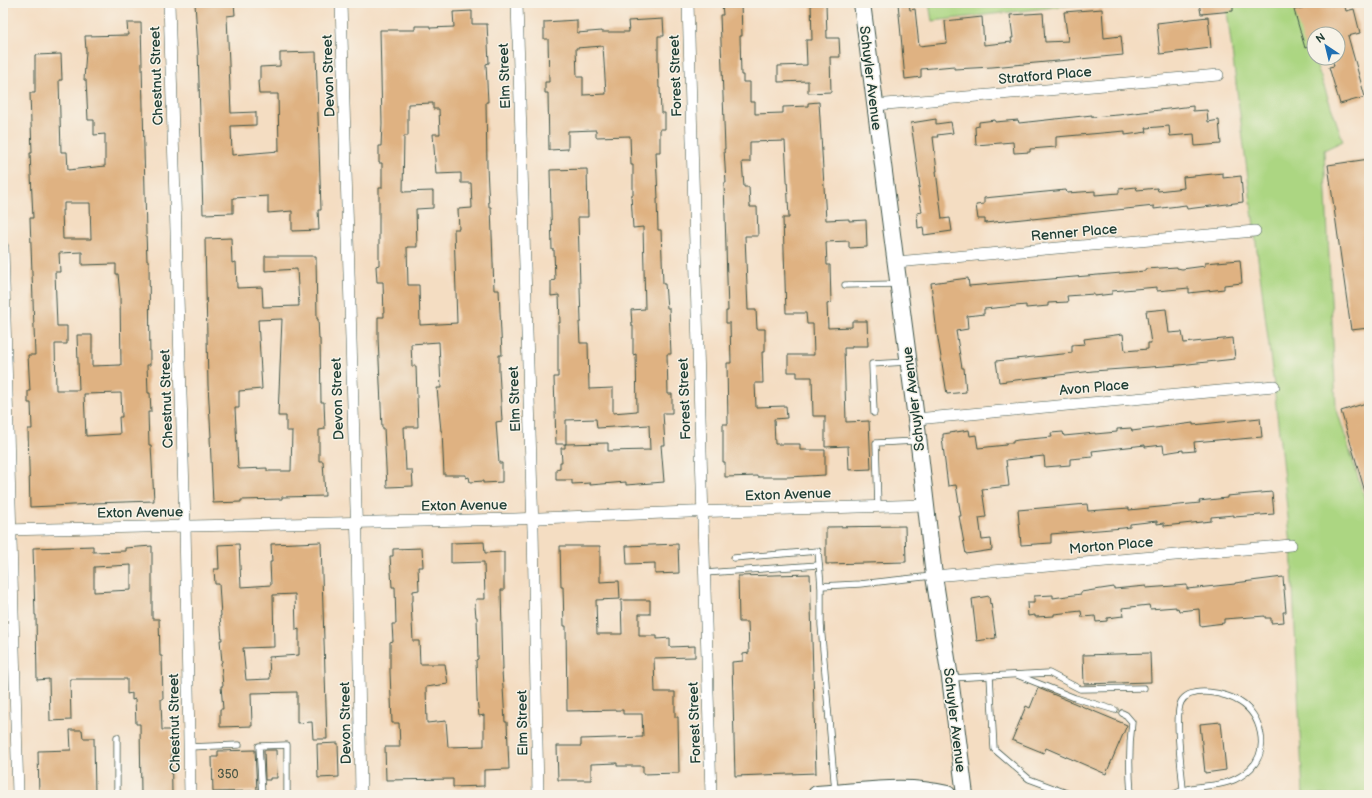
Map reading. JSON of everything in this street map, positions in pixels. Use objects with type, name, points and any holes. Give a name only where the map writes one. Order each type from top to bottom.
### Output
[{"type":"main road","points":[[817,795],[877,793],[899,789],[915,789],[947,795]]},
{"type":"street","name":"Chestnut Street","points":[[169,3],[185,526],[190,795]]},
{"type":"street","name":"Devon Street","points":[[341,3],[356,522],[361,795]]},
{"type":"street","name":"Elm Street","points":[[516,3],[532,518],[538,795]]},
{"type":"street","name":"Forest Street","points":[[688,3],[711,795]]},
{"type":"street","name":"Schuyler Avenue","points":[[862,3],[919,441],[934,576],[950,678],[965,795]]},
{"type":"street","name":"Stratford Place","points":[[875,105],[1218,75]]},
{"type":"street","name":"Renner Place","points":[[896,262],[1255,231]]},
{"type":"street","points":[[3,247],[7,530],[18,795]]},
{"type":"street","name":"Avon Place","points":[[916,419],[1274,386]]},
{"type":"street","name":"Exton Avenue","points":[[7,530],[532,518],[926,505]]},
{"type":"street","name":"Morton Place","points":[[934,576],[1291,545]]},
{"type":"lane","points":[[845,285],[899,284]]},
{"type":"lane","points":[[874,413],[872,364],[909,362]]},
{"type":"lane","points":[[878,506],[876,443],[919,441]]},
{"type":"lane","points":[[734,558],[818,551],[821,586],[821,625],[835,795]]},
{"type":"lane","points":[[705,573],[819,566]]},
{"type":"lane","points":[[821,586],[934,576]]},
{"type":"lane","points":[[950,678],[1049,673],[1080,689],[1144,688]]},
{"type":"lane","points":[[1015,674],[1075,698],[1114,710]]},
{"type":"lane","points":[[990,676],[994,749],[1029,779],[1072,795]]},
{"type":"lane","points":[[1172,795],[1183,790],[1228,783],[1245,774],[1256,762],[1262,747],[1262,738],[1253,714],[1240,702],[1231,697],[1204,692],[1191,694],[1180,702],[1178,726],[1183,790]]},
{"type":"lane","points":[[1122,713],[1132,722],[1130,754],[1131,795]]},
{"type":"lane","points":[[117,738],[117,795]]},
{"type":"lane","points":[[189,747],[239,745]]},
{"type":"lane","points":[[262,795],[259,746],[287,745],[287,795]]},
{"type":"green space","points":[[929,3],[1091,3],[932,21]]},
{"type":"green space","points":[[1226,3],[1295,3],[1306,35],[1306,66],[1317,66],[1343,141],[1324,150],[1336,407],[1369,512],[1369,795],[1303,795],[1291,545],[1274,386]]},
{"type":"building","points":[[195,3],[234,3],[235,15],[227,16],[231,113],[256,112],[256,125],[231,126],[232,155],[279,151],[278,94],[259,94],[258,81],[260,81],[260,67],[280,66],[280,53],[316,52],[321,210],[318,210],[319,230],[292,231],[292,211],[268,213],[268,196],[233,198],[233,213],[203,214],[198,50]]},
{"type":"building","points":[[722,3],[741,3],[741,75],[743,75],[743,82],[750,82],[750,102],[755,102],[755,114],[783,113],[783,107],[808,106],[808,103],[819,102],[826,220],[866,220],[867,247],[849,248],[849,241],[826,242],[827,265],[830,265],[831,303],[827,304],[828,328],[852,327],[852,321],[867,321],[868,346],[852,346],[852,348],[844,348],[846,422],[869,421],[871,469],[849,470],[848,446],[825,447],[825,416],[813,416],[812,377],[797,377],[797,372],[788,372],[788,355],[814,355],[813,324],[807,324],[806,313],[786,313],[783,218],[789,218],[785,141],[750,142],[750,162],[742,162],[744,187],[749,187],[750,207],[757,207],[758,236],[745,236],[748,310],[756,310],[757,329],[765,329],[765,352],[762,352],[763,383],[755,383],[756,407],[786,406],[787,418],[774,419],[775,444],[800,444],[800,450],[825,450],[825,475],[788,477],[725,477],[725,462],[723,462],[723,424],[728,424],[727,363],[731,363],[730,323],[726,323],[726,311],[728,311],[724,183],[726,183],[720,15],[723,15]]},
{"type":"building","points":[[811,3],[826,3],[827,38],[839,38],[840,57],[830,57],[831,92],[808,93],[808,81],[778,82],[778,66],[807,65],[806,40],[812,40]]},
{"type":"building","points":[[898,3],[909,3],[910,10],[915,9],[919,46],[947,43],[945,21],[982,17],[984,45],[1012,42],[1011,38],[1013,38],[1010,15],[1043,13],[1045,42],[1068,41],[1064,12],[1102,9],[1104,38],[1121,36],[1123,55],[992,67],[954,69],[954,66],[921,69],[921,77],[905,79]]},
{"type":"building","points":[[1199,3],[1233,3],[1233,11],[1201,14]]},
{"type":"building","points":[[1321,3],[1344,3],[1346,11],[1354,9],[1360,33],[1348,36],[1365,97],[1340,104],[1329,67],[1346,66],[1346,26],[1306,26],[1305,48],[1294,10]]},
{"type":"building","points":[[472,11],[472,24],[487,24],[489,63],[486,64],[488,102],[486,102],[487,167],[489,207],[491,207],[494,290],[499,290],[502,355],[499,355],[499,370],[502,421],[496,422],[499,463],[502,463],[502,482],[470,482],[469,477],[466,478],[466,475],[444,475],[442,431],[437,388],[441,388],[439,342],[411,344],[412,366],[416,366],[418,427],[404,427],[406,470],[412,470],[413,486],[387,487],[384,428],[382,428],[378,338],[378,317],[384,317],[383,282],[377,282],[376,266],[379,265],[379,188],[382,188],[382,163],[379,163],[379,146],[381,146],[382,124],[380,30],[415,30],[415,26],[430,26],[430,28],[454,27],[453,12]],"holes":[[[433,103],[433,109],[439,109],[440,134],[433,134],[436,174],[461,173],[461,183],[471,183],[472,208],[458,209],[459,229],[454,229],[457,323],[420,325],[419,285],[408,285],[407,247],[417,247],[416,209],[433,208],[433,191],[403,192],[404,136],[408,136],[408,104]]]},
{"type":"building","points":[[1208,17],[1211,48],[1160,54],[1157,23]]},
{"type":"building","points":[[663,19],[664,36],[658,36],[658,60],[661,113],[665,113],[665,129],[660,129],[660,152],[656,152],[657,199],[658,230],[661,230],[663,284],[665,284],[667,308],[669,308],[671,354],[667,354],[668,394],[672,394],[672,413],[663,413],[665,445],[661,445],[664,482],[626,485],[626,482],[590,485],[590,483],[572,484],[572,480],[556,480],[556,469],[560,468],[560,462],[562,462],[561,448],[565,448],[565,444],[556,444],[554,377],[558,377],[558,323],[560,323],[559,295],[551,296],[551,281],[555,280],[554,250],[552,250],[550,170],[587,169],[588,217],[578,217],[581,322],[579,322],[580,343],[588,343],[589,389],[613,388],[613,413],[637,411],[636,354],[633,355],[633,326],[631,310],[645,309],[643,227],[633,228],[631,195],[633,195],[633,165],[631,165],[630,136],[596,137],[596,130],[568,131],[568,149],[549,150],[548,93],[545,93],[545,82],[549,82],[548,39],[544,39],[544,22],[577,20],[577,33],[602,31],[629,32],[628,21]],"holes":[[[603,46],[606,94],[583,95],[583,77],[577,77],[576,48]],[[596,419],[597,428],[649,425],[650,450],[608,451],[608,443],[566,444],[566,420]]]},
{"type":"building","points":[[127,23],[141,23],[146,233],[147,261],[149,261],[150,365],[147,365],[148,393],[150,393],[151,412],[148,412],[149,445],[151,445],[154,501],[30,507],[28,429],[32,429],[31,403],[28,403],[28,391],[30,391],[28,355],[35,355],[30,218],[33,218],[30,153],[32,153],[30,93],[35,93],[35,55],[61,54],[62,80],[59,80],[61,152],[67,152],[68,170],[105,166],[105,134],[94,135],[94,120],[88,120],[86,80],[84,80],[86,51],[85,36],[128,35]],"holes":[[[64,203],[90,203],[91,239],[63,239],[62,210],[64,210]],[[82,252],[82,265],[116,264],[116,274],[118,274],[120,296],[121,365],[92,366],[92,335],[77,335],[79,390],[56,390],[55,344],[67,344],[67,326],[57,326],[55,272],[60,272],[59,253]],[[121,393],[122,417],[119,417],[120,434],[86,436],[84,394]]]},
{"type":"building","points":[[1193,106],[1193,111],[1207,110],[1208,122],[1219,120],[1221,144],[1195,146],[1194,134],[1170,136],[1169,126],[1146,128],[1147,132],[1125,135],[1125,131],[1056,137],[1056,147],[1030,149],[1030,152],[1014,153],[1013,142],[976,145],[975,127],[979,126],[979,122],[1018,120],[1019,123],[1092,115],[1092,117],[1118,115]]},
{"type":"building","points":[[936,119],[936,124],[951,122],[953,133],[933,137],[942,219],[950,218],[952,231],[924,235],[923,227],[918,228],[917,213],[922,212],[911,123]]},
{"type":"building","points":[[1369,159],[1369,328],[1351,330],[1328,165]]},
{"type":"building","points":[[1223,173],[1223,178],[1241,176],[1243,202],[1187,209],[1186,205],[1154,209],[1154,206],[985,223],[985,219],[978,219],[976,205],[984,204],[984,198],[1066,190],[1067,193],[1095,191],[1095,195],[1119,193],[1119,189],[1136,187],[1137,190],[1157,188],[1158,191],[1184,188],[1183,177]]},
{"type":"building","points":[[231,238],[232,263],[236,262],[237,288],[262,287],[263,307],[299,306],[297,269],[265,271],[265,256],[316,256],[321,402],[324,402],[325,429],[319,430],[319,461],[323,461],[325,496],[282,497],[282,499],[241,500],[241,502],[213,503],[208,385],[205,239]],"holes":[[[282,319],[278,416],[286,416],[286,431],[292,431],[291,471],[267,471],[267,468],[238,468],[235,408],[239,408],[239,391],[262,389],[258,320]]]},
{"type":"building","points":[[1240,260],[1242,283],[1224,285],[1224,289],[1189,293],[1189,288],[1157,291],[1157,287],[1112,291],[1112,294],[1094,296],[1094,294],[1067,296],[1068,302],[1048,303],[1048,306],[1026,308],[1026,305],[984,309],[984,314],[967,316],[968,329],[956,331],[962,368],[964,368],[966,392],[947,394],[931,283],[968,278],[969,286],[1145,271],[1145,269],[1177,267],[1182,269],[1205,266],[1205,263]]},
{"type":"building","points":[[1166,309],[1169,333],[1182,332],[1184,343],[1233,338],[1235,359],[1179,365],[1093,371],[999,382],[996,361],[1072,353],[1072,345],[1085,344],[1084,339],[1123,334],[1125,351],[1148,349],[1148,343],[1151,343],[1146,311]]},
{"type":"building","points":[[1369,402],[1369,495],[1366,495],[1341,411]]},
{"type":"building","points":[[1260,418],[1262,437],[1194,442],[1195,451],[1183,452],[1183,450],[1164,453],[1163,445],[1145,447],[1145,445],[1092,451],[1093,457],[1070,459],[1070,465],[1045,467],[1044,456],[1006,460],[1009,486],[982,489],[986,517],[979,518],[982,540],[991,539],[992,550],[966,554],[959,516],[961,516],[956,485],[948,486],[942,438],[943,434],[969,430],[970,436],[976,435],[978,448],[1006,445],[1006,443],[1013,443],[1013,441],[1018,440],[1052,437],[1051,433],[1063,432],[1064,436],[1095,434],[1117,432],[1117,429],[1131,428],[1132,431],[1193,423],[1193,425]]},
{"type":"building","points":[[1272,492],[1274,514],[1211,517],[1211,521],[1164,526],[1164,523],[1157,524],[1157,521],[1130,524],[1130,527],[1123,528],[1051,534],[1051,543],[1021,545],[1018,510],[1087,504],[1088,511],[1129,508],[1129,510],[1200,503],[1199,501],[1227,498],[1227,496]]},
{"type":"building","points":[[905,526],[906,562],[826,564],[826,527]]},
{"type":"building","points":[[321,542],[327,739],[313,739],[312,722],[297,723],[297,692],[251,693],[252,726],[220,727],[220,709],[223,709],[220,640],[222,640],[219,584],[215,584],[214,569],[219,569],[218,545],[239,544],[241,587],[271,585],[271,544]],"holes":[[[295,594],[296,630],[299,629],[299,655],[269,657],[270,679],[246,680],[243,648],[274,647],[273,595]]]},
{"type":"building","points":[[484,542],[485,553],[504,552],[504,590],[501,590],[502,670],[505,722],[507,722],[509,769],[484,770],[484,786],[453,787],[453,779],[386,780],[385,747],[400,747],[399,723],[392,723],[390,642],[393,641],[392,624],[396,624],[395,587],[392,587],[390,556],[393,556],[393,549],[422,548],[423,567],[418,567],[419,590],[413,591],[413,601],[411,602],[413,641],[419,641],[420,664],[445,664],[448,684],[426,687],[427,723],[446,721],[448,747],[484,746],[484,715],[479,716],[477,699],[476,660],[478,659],[477,617],[475,606],[476,599],[485,599],[484,562],[451,563],[451,543]]},
{"type":"building","points":[[678,544],[679,573],[655,574],[655,563],[627,564],[626,546]]},
{"type":"building","points":[[93,546],[93,552],[125,551],[125,548],[152,546],[152,619],[159,619],[160,656],[162,656],[162,730],[171,730],[172,794],[141,794],[140,724],[136,724],[135,699],[132,700],[132,693],[127,694],[127,679],[70,679],[71,720],[50,721],[49,679],[37,680],[33,548]],"holes":[[[131,565],[131,590],[94,592],[94,567]]]},
{"type":"building","points":[[560,546],[600,546],[600,582],[619,581],[620,599],[596,600],[597,634],[622,634],[621,600],[650,600],[650,614],[639,614],[639,636],[657,636],[657,639],[670,638],[670,647],[695,646],[695,657],[654,658],[655,692],[675,692],[675,717],[678,717],[679,773],[643,774],[643,766],[617,766],[617,763],[591,764],[591,780],[558,780],[557,746],[581,746],[581,739],[643,737],[642,714],[623,714],[623,710],[567,711],[566,626],[564,626],[563,587],[561,587]]},
{"type":"building","points":[[810,574],[816,773],[735,776],[732,662],[743,661],[743,654],[749,653],[748,622],[739,622],[738,576]]},
{"type":"building","points":[[1283,577],[1286,612],[1283,612],[1284,622],[1271,623],[1271,618],[1265,618],[1265,616],[1224,619],[1224,623],[1200,626],[1199,609],[1179,611],[1176,607],[1150,609],[1149,605],[1122,608],[1123,616],[1107,618],[1107,621],[1096,622],[1095,616],[1082,617],[1081,611],[1054,614],[1054,616],[1028,616],[1027,603],[1034,603],[1034,596],[1053,595],[1053,598],[1114,587],[1114,589],[1146,586],[1146,588],[1187,585],[1187,589]]},
{"type":"building","points":[[989,596],[996,638],[977,641],[972,599]]},
{"type":"building","points":[[1150,653],[1151,682],[1084,684],[1083,655]]},
{"type":"building","points":[[1038,688],[1127,725],[1106,774],[1046,748],[1044,753],[1012,740],[1026,706],[1030,708]]},
{"type":"building","points":[[1221,722],[1226,770],[1205,773],[1200,724]]},
{"type":"building","points":[[70,730],[82,730],[83,738],[94,738],[95,795],[39,795],[38,751],[71,750]]},
{"type":"building","points":[[338,743],[339,777],[318,778],[317,744]]},
{"type":"building","points":[[255,750],[257,791],[213,792],[212,757],[218,757],[218,751]]},
{"type":"building","points":[[264,750],[276,750],[277,778],[265,780]]}]
